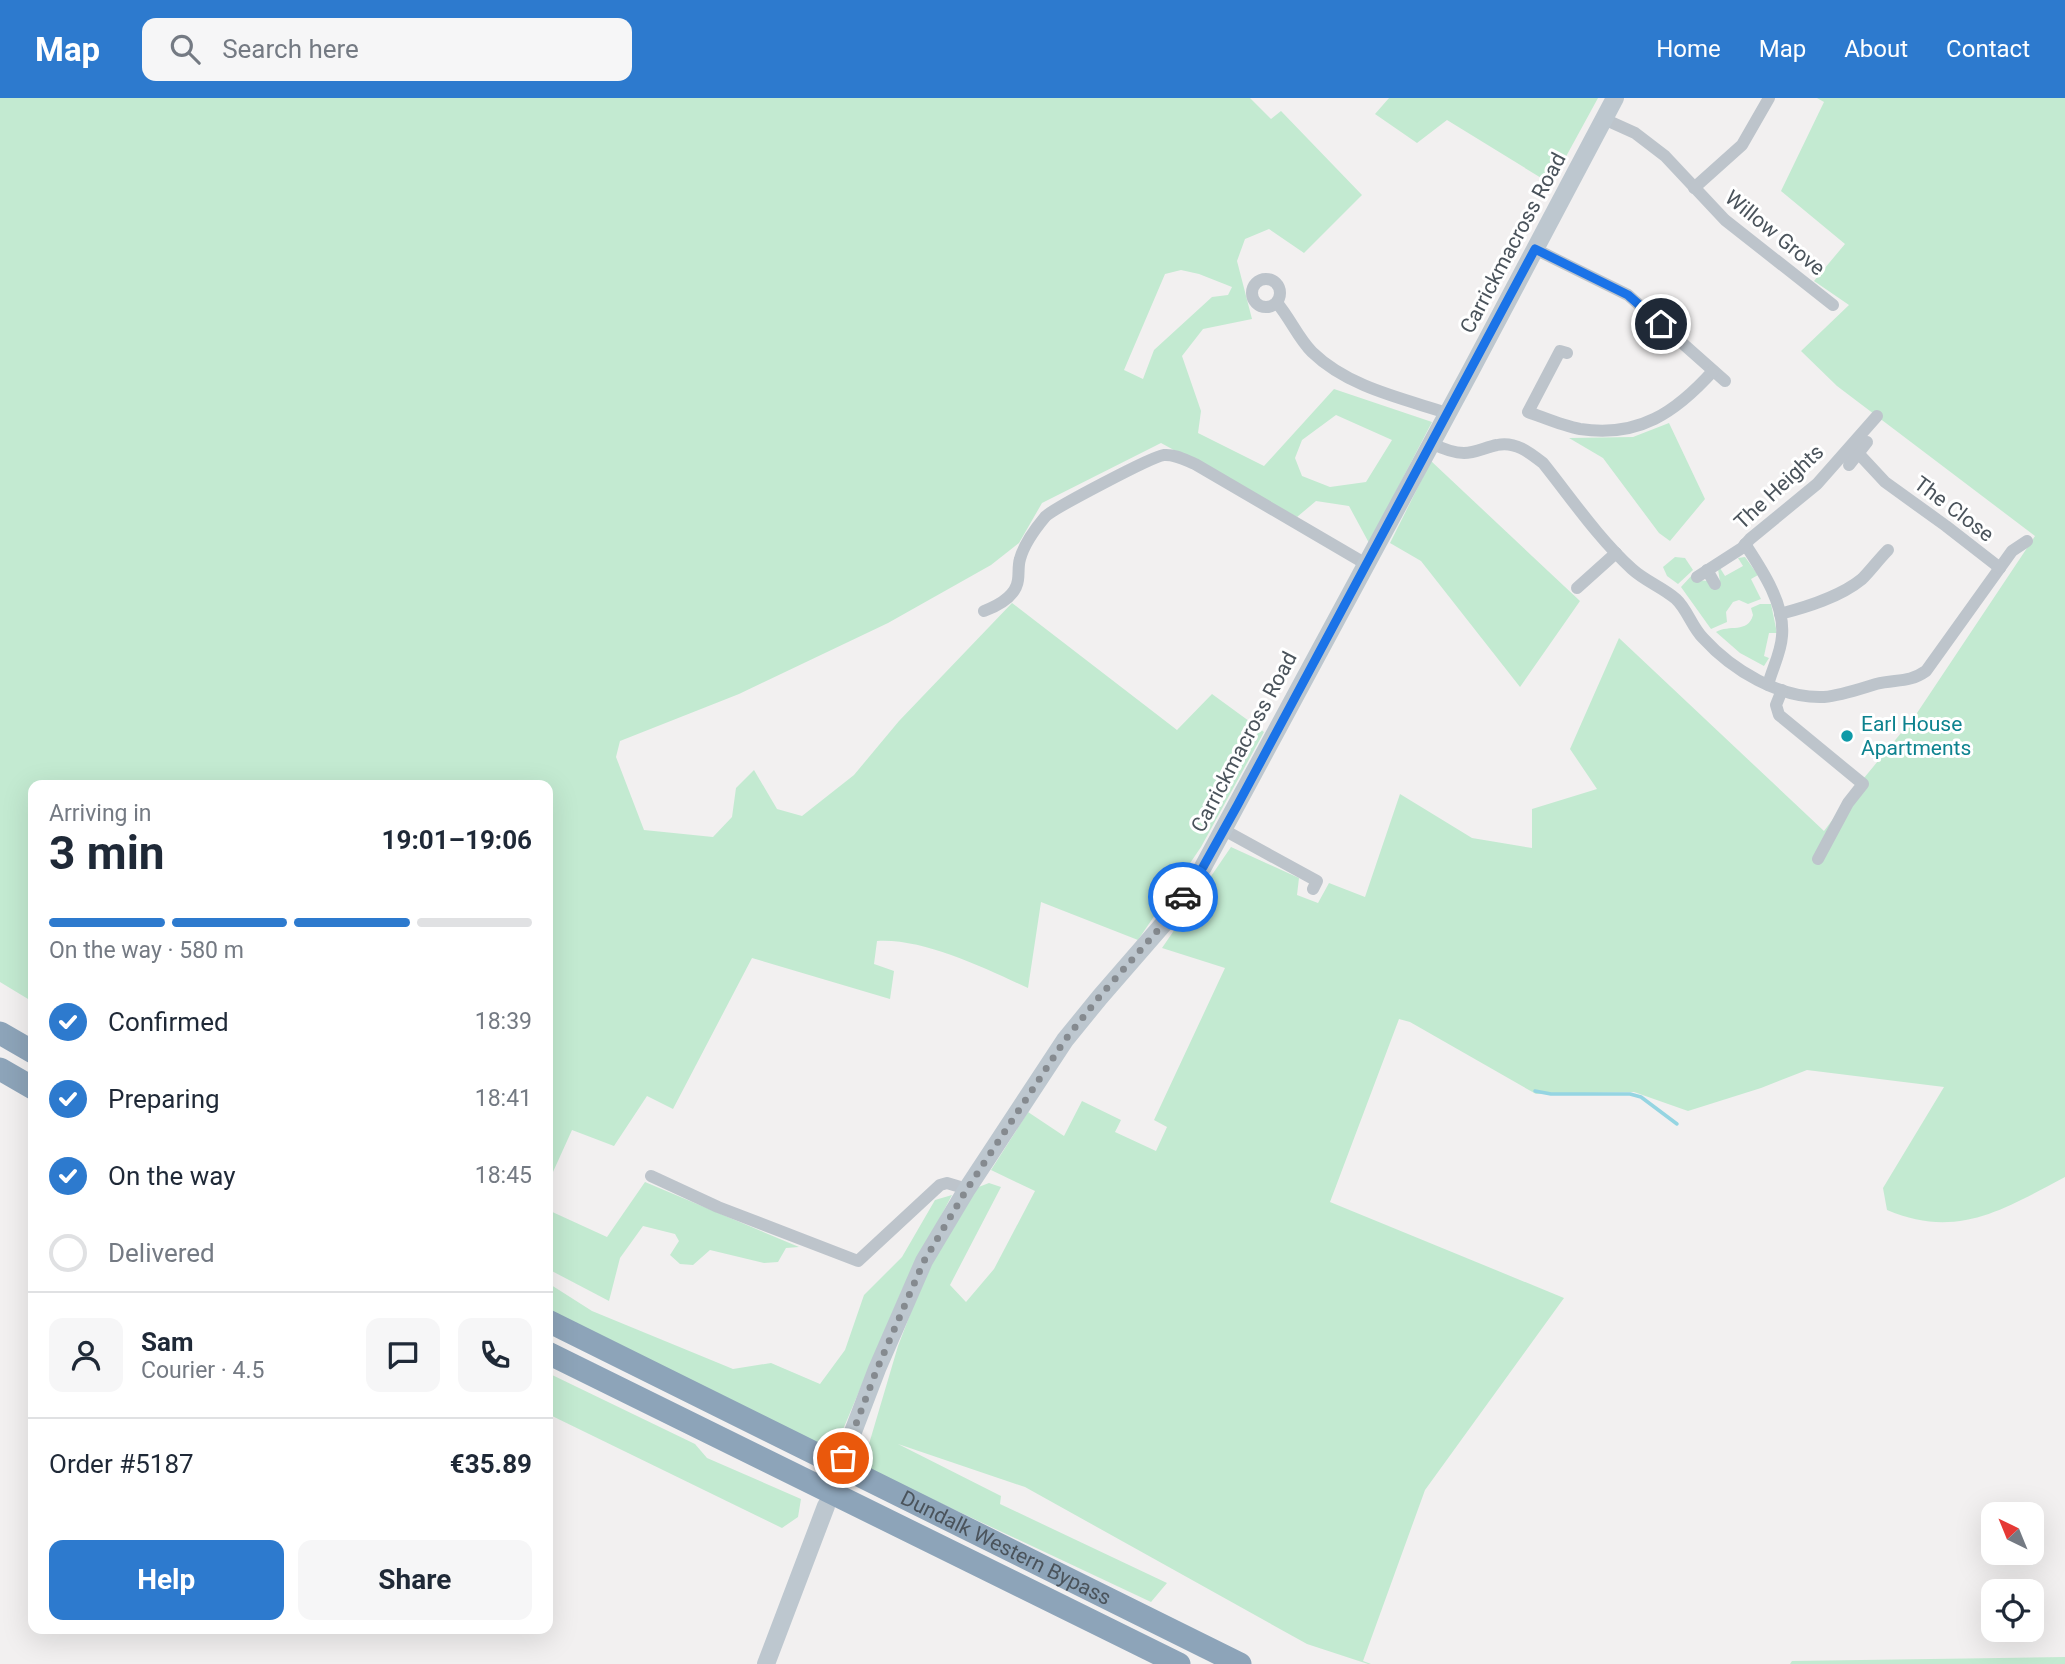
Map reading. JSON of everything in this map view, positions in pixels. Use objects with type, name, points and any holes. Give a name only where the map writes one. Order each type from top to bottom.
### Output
[{"type":"highway","points":[[0,1032],[28,1049]]},
{"type":"highway","points":[[0,1069],[28,1085]]},
{"type":"highway","name":"Dundalk Western Bypass","points":[[553,1323],[842,1463],[1240,1664]]},
{"type":"highway","name":"Dundalk Western Bypass","points":[[553,1355],[816,1485],[835,1502],[1180,1664]]},
{"type":"main road","name":"Carrickmacross Road","points":[[842,1463],[877,1369],[924,1261],[967,1189],[1065,1040],[1166,921],[1203,867],[1615,98]]},
{"type":"main road","points":[[766,1664],[835,1502]]},
{"type":"street","name":"Willow Grove","points":[[1694,188],[1742,145],[1769,98]]},
{"type":"street","name":"Willow Grove","points":[[1604,119],[1635,133],[1665,156],[1725,220],[1833,306]]},
{"type":"street","points":[[1535,249],[1628,295],[1725,381]]},
{"type":"street","points":[[1277,303],[1312,352],[1337,370],[1361,385],[1447,413]]},
{"type":"street","points":[[1567,353],[1560,351],[1528,412],[1579,429],[1633,428],[1651,421],[1689,397],[1713,371]]},
{"type":"street","name":"The Heights","points":[[1715,584],[1702,574],[1745,544],[1817,484],[1877,423]]},
{"type":"street","points":[[1849,465],[1867,442]]},
{"type":"street","points":[[1432,443],[1460,453],[1500,444],[1517,446],[1530,452],[1543,463],[1616,553],[1647,582],[1677,600],[1692,626],[1715,650],[1741,670],[1782,690],[1823,697],[1856,692],[1876,684],[1911,680],[1926,671],[2000,568]]},
{"type":"street","name":"The Close","points":[[1858,453],[1885,482],[2000,568],[2012,551],[2027,541]]},
{"type":"street","points":[[984,611],[998,605],[1014,590],[1018,582],[1019,561],[1026,545],[1047,515],[1140,464],[1163,455],[1177,456],[1195,464],[1366,565]]},
{"type":"street","points":[[1745,544],[1763,572],[1780,614],[1782,636],[1768,685]]},
{"type":"street","points":[[1780,614],[1803,608],[1851,586],[1888,550]]},
{"type":"street","points":[[1577,588],[1616,553]]},
{"type":"street","points":[[1782,690],[1776,705],[1779,715],[1863,784],[1848,803],[1818,859]]},
{"type":"street","points":[[1224,831],[1317,881],[1313,889]]},
{"type":"street","points":[[651,1176],[718,1207],[858,1261],[940,1185],[947,1183],[967,1189]]},
{"type":"green space","points":[[0,98],[1250,98],[1271,119],[1281,111],[1362,195],[1304,253],[1269,229],[1245,239],[1237,261],[1252,319],[1203,329],[1182,356],[1201,411],[1198,433],[1264,466],[1334,389],[1432,422],[1369,543],[1349,506],[1316,501],[1297,517],[1161,443],[1042,503],[1019,543],[991,565],[888,623],[739,694],[620,741],[616,757],[644,830],[713,837],[732,817],[736,788],[754,770],[777,809],[802,816],[854,775],[899,721],[1012,603],[1177,730],[1212,694],[1264,732],[1201,847],[1138,940],[1041,902],[1028,988],[974,964],[915,944],[877,941],[874,964],[894,971],[890,999],[752,958],[673,1109],[647,1096],[614,1146],[572,1130],[553,1172],[553,780],[28,780],[28,999],[0,982]],"holes":[[[1181,270],[1232,287],[1228,295],[1212,297],[1154,350],[1143,379],[1124,370],[1165,274]],[[1336,415],[1392,440],[1366,482],[1330,487],[1302,476],[1295,458],[1302,440]]]},
{"type":"green space","points":[[1389,98],[1598,98],[1551,184],[1447,120],[1417,143],[1375,114]]},
{"type":"green space","points":[[1817,98],[2065,98],[2065,1177],[2021,1200],[1979,1217],[1936,1222],[1912,1219],[1887,1210],[1883,1188],[1944,1087],[1807,1070],[1688,1111],[1634,1092],[1536,1094],[1410,1022],[1399,1019],[1330,1202],[1564,1298],[1425,1490],[1363,1661],[1371,1664],[1307,1644],[1025,1487],[898,1444],[1001,1496],[1000,1504],[1167,1583],[1151,1602],[855,1463],[869,1444],[898,1346],[926,1273],[976,1188],[989,1183],[1001,1187],[950,1285],[966,1302],[994,1269],[1035,1191],[991,1170],[1028,1112],[1064,1136],[1082,1101],[1121,1120],[1115,1132],[1156,1151],[1167,1127],[1154,1120],[1225,968],[1162,948],[1231,847],[1299,878],[1297,895],[1318,903],[1329,883],[1365,897],[1400,794],[1472,838],[1532,848],[1532,809],[1597,789],[1570,749],[1619,638],[1824,831],[1915,716],[2035,536],[1837,386],[1801,351],[1849,305],[1814,281],[1845,244],[1781,191],[1824,102]]},
{"type":"green space","points":[[1669,423],[1705,499],[1670,541],[1659,533],[1603,458],[1569,438],[1633,437]]},
{"type":"green space","points":[[1431,461],[1580,601],[1520,687],[1421,561],[1390,543]]},
{"type":"green space","points":[[1675,557],[1685,558],[1693,570],[1678,584],[1667,576],[1663,567]]},
{"type":"green space","points":[[1745,557],[1758,575],[1751,579],[1761,599],[1748,604],[1739,600],[1733,602],[1726,612],[1727,622],[1711,629],[1681,587],[1693,574],[1697,580],[1720,582],[1718,569],[1720,568],[1725,576],[1743,566],[1738,558]]},
{"type":"green space","points":[[1760,604],[1771,604],[1777,633],[1769,633],[1764,656],[1769,658],[1764,666],[1740,653],[1716,632],[1747,625],[1753,615],[1751,608]]},
{"type":"green space","points":[[645,1182],[799,1247],[786,1248],[778,1262],[764,1263],[710,1250],[693,1265],[680,1264],[670,1255],[679,1241],[675,1234],[643,1226],[620,1258],[609,1301],[553,1272],[553,1212],[607,1237]]},
{"type":"green space","points":[[952,1195],[902,1290],[833,1453],[553,1313],[553,1286],[592,1311],[733,1369],[771,1363],[820,1384],[845,1350],[864,1295],[902,1257],[935,1200]]},
{"type":"green space","points":[[553,1375],[695,1444],[707,1458],[801,1499],[798,1517],[782,1528],[553,1416]]},
{"type":"green space","points":[[2065,1657],[2065,1664],[1790,1664],[1792,1661]]},
{"type":"waterway","points":[[1535,1091],[1551,1094],[1630,1094],[1641,1097],[1677,1124]]},
{"type":"way so far","points":[[843,1458],[877,1369],[924,1261],[967,1189],[1065,1040],[1100,996],[1149,943],[1183,897]]},
{"type":"place","name":"Earl House Apartments","points":[[1847,736]]},
{"type":"route","points":[[1183,897],[1237,806],[1535,249],[1628,295],[1661,324]]}]
